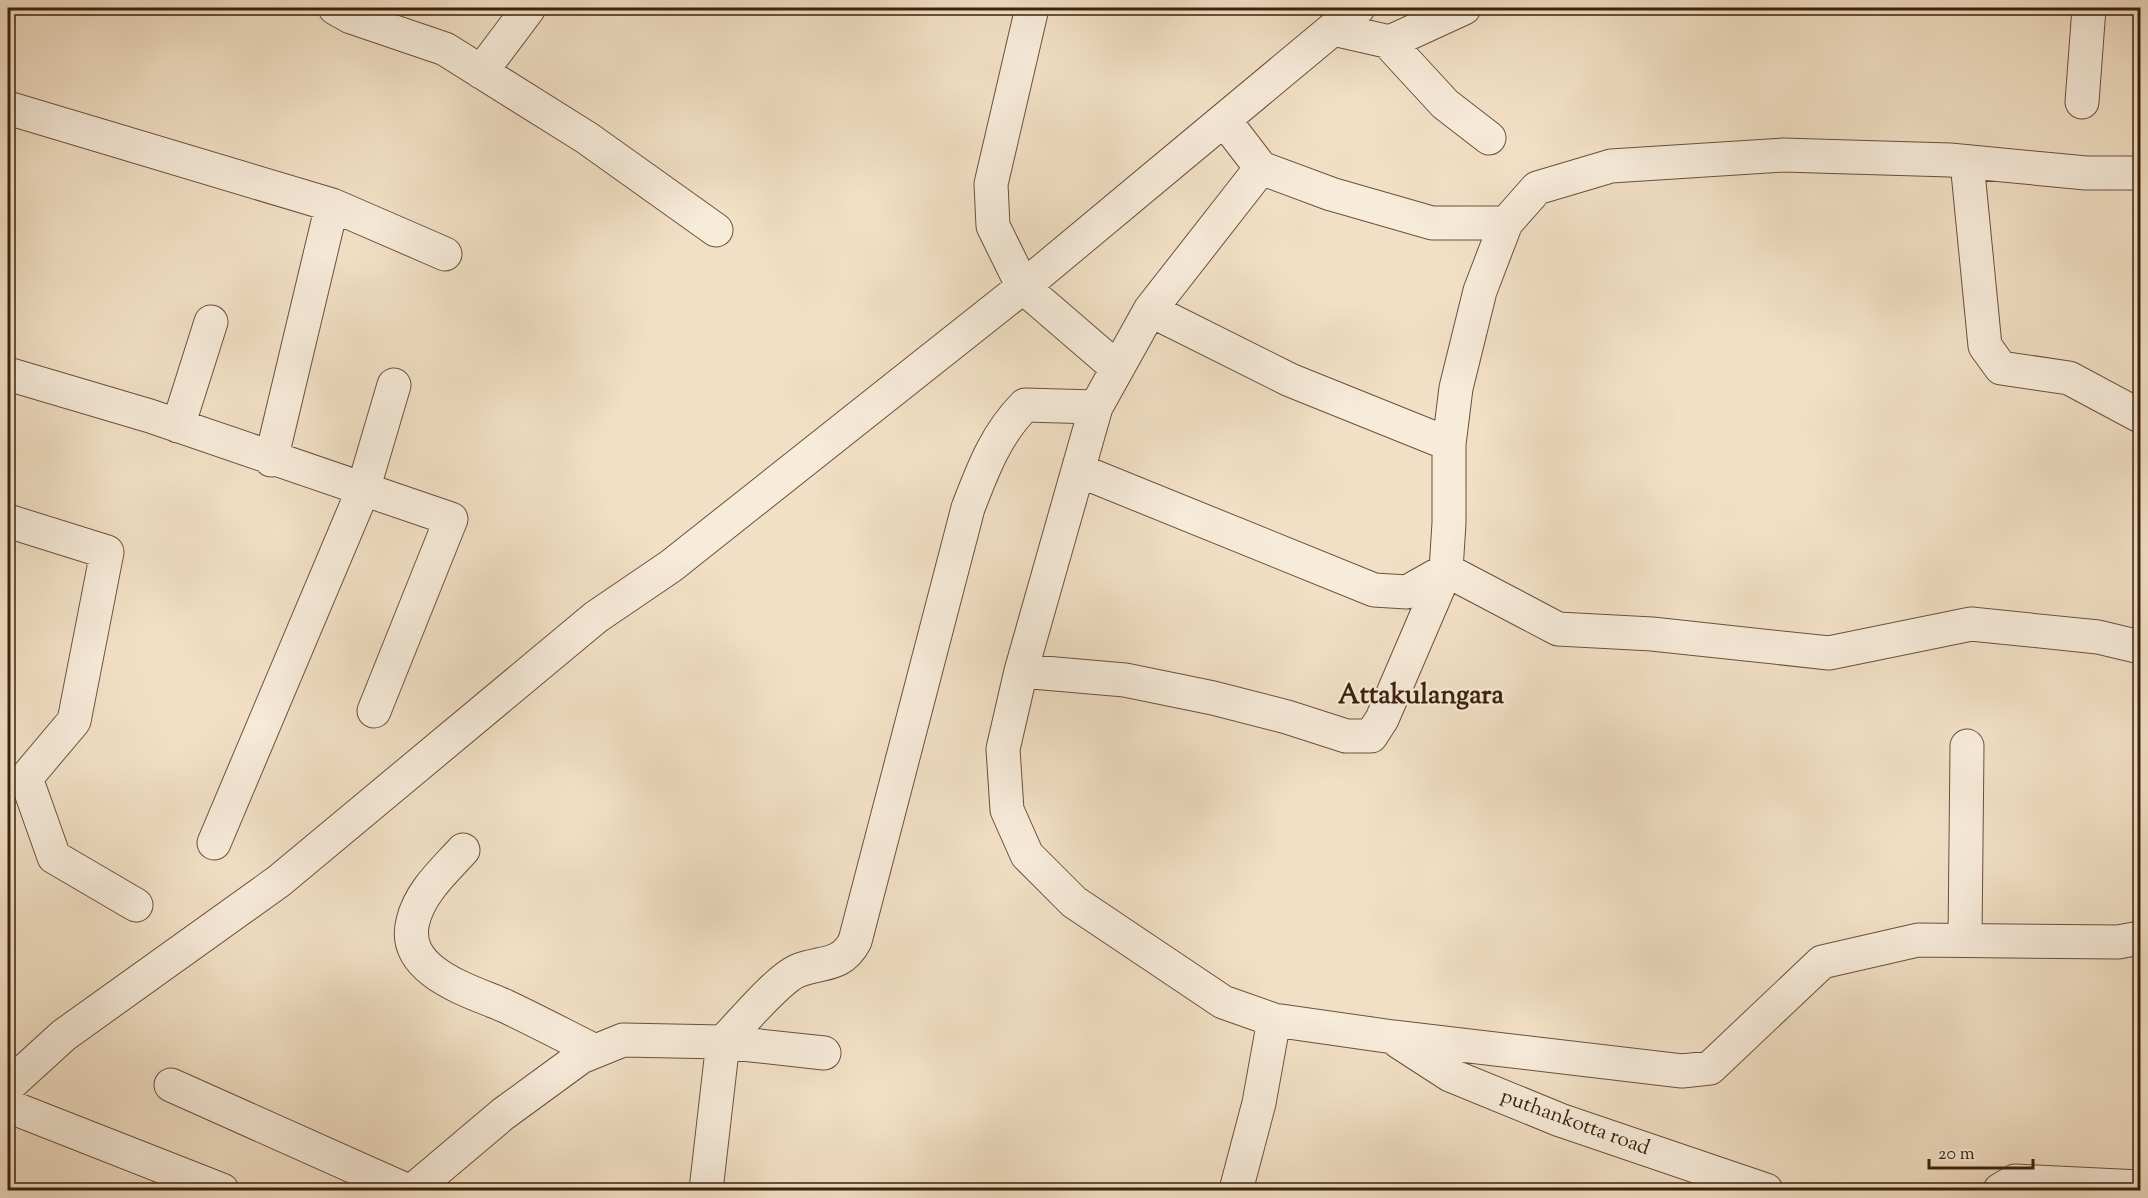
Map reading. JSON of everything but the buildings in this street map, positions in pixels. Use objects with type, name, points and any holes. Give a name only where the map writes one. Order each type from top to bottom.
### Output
[{"type":"street","points":[[335,8],[351,17],[446,49],[587,138],[716,230]]},
{"type":"street","points":[[481,72],[529,8]]},
{"type":"street","points":[[1032,8],[991,184],[993,226],[1023,287],[1117,368]]},
{"type":"street","points":[[8,1086],[64,1035],[279,881],[596,617],[671,566],[1023,287],[1358,8]]},
{"type":"street","points":[[1333,29],[1387,41],[1409,34],[1464,8]]},
{"type":"street","points":[[2082,102],[2089,8]]},
{"type":"street","points":[[1387,41],[1446,104],[1489,138]]},
{"type":"street","points":[[8,108],[332,205],[445,254]]},
{"type":"street","points":[[1225,121],[1261,168],[1331,194],[1432,223],[1506,223]]},
{"type":"street","points":[[1022,671],[1125,680],[1287,717],[1346,736],[1371,736],[1382,719],[1446,570],[1449,523],[1449,444],[1456,388],[1480,291],[1506,223],[1537,188],[1611,166],[1783,155],[1967,162],[2086,173],[2140,173]]},
{"type":"street","points":[[1967,162],[1986,346],[2001,368],[2069,378],[2140,416]]},
{"type":"street","points":[[1261,168],[1150,310],[1096,407],[1022,671],[1003,749],[1007,810],[1027,855],[1074,902],[1224,1002],[1274,1020],[1393,1038],[1682,1071],[1710,1068],[1822,962],[1918,940],[2118,942],[2140,938]]},
{"type":"street","points":[[271,460],[332,205]]},
{"type":"street","points":[[1150,310],[1290,380],[1449,444]]},
{"type":"street","points":[[178,426],[211,322]]},
{"type":"street","points":[[8,374],[178,426],[271,460],[450,519],[374,711]]},
{"type":"street","points":[[214,843],[363,490],[394,385]]},
{"type":"street","points":[[706,1191],[723,1042],[795,972],[836,961],[849,953],[855,941],[968,508],[991,451],[1007,423],[1025,405],[1096,407]]},
{"type":"street","points":[[1078,470],[1374,590],[1407,592],[1446,570]]},
{"type":"street","points":[[8,521],[107,552],[74,721],[26,778],[54,857],[136,905]]},
{"type":"street","points":[[1446,570],[1558,630],[1652,634],[1829,653],[1971,624],[2098,637],[2140,647]]},
{"type":"street","points":[[1965,940],[1967,746]]},
{"type":"street","points":[[463,850],[427,890],[413,921],[413,943],[425,964],[451,985],[504,1006],[595,1051]]},
{"type":"street","points":[[1236,1191],[1259,1103],[1274,1020]]},
{"type":"street","name":"puthankotta road","points":[[1393,1038],[1450,1075],[1560,1120],[1766,1191]]},
{"type":"street","points":[[413,1191],[503,1114],[581,1057],[623,1040],[723,1042],[824,1053]]},
{"type":"street","points":[[171,1085],[406,1191]]},
{"type":"street","points":[[8,1106],[222,1191]]},
{"type":"street","points":[[2000,1191],[2015,1181],[2140,1186]]},
{"type":"district","name":"Attakulangara","points":[[1421,696]]}]
